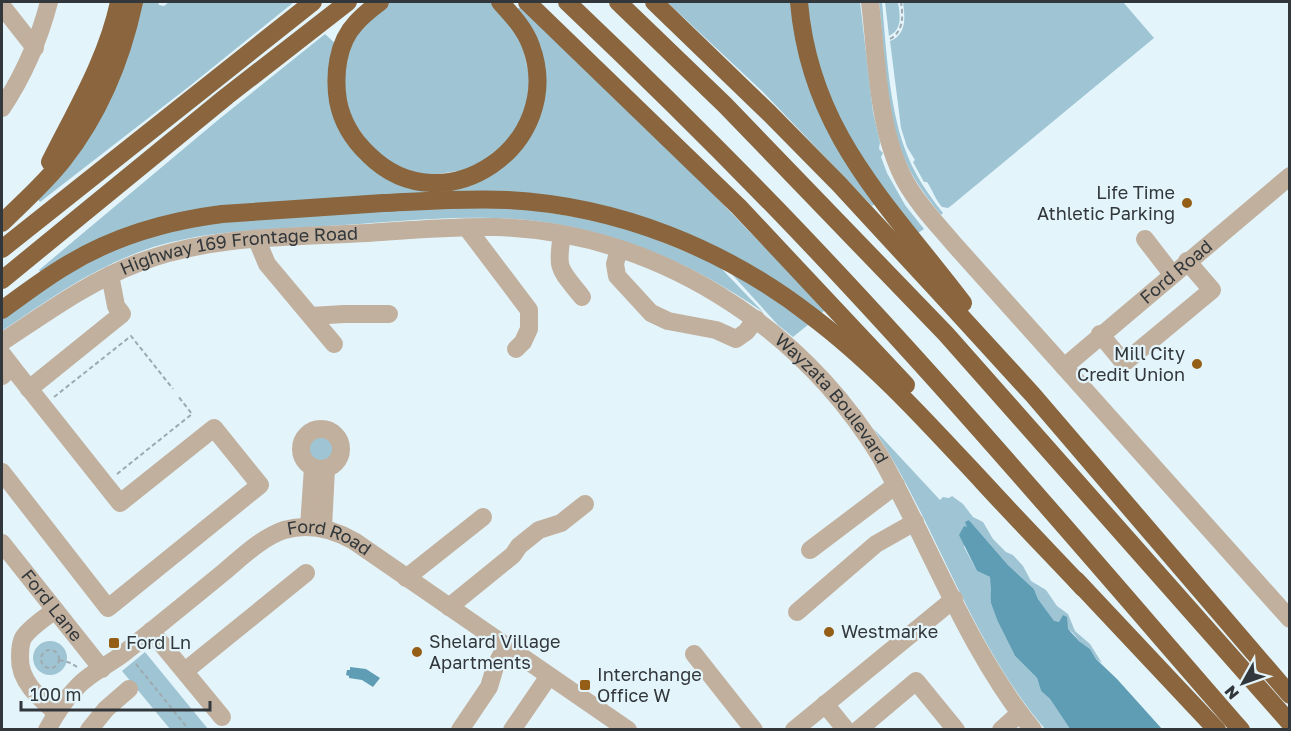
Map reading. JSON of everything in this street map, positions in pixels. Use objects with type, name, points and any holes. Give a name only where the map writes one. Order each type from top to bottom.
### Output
[{"type":"highway","points":[[18,207],[50,162],[85,95],[109,38],[119,2]]},
{"type":"highway","points":[[2,224],[62,161],[102,96],[123,44],[134,2]]},
{"type":"highway","points":[[2,249],[313,2]]},
{"type":"highway","points":[[2,280],[227,96],[348,2]]},
{"type":"highway","points":[[380,2],[355,24],[343,47],[336,78],[343,117],[356,141],[378,164],[413,180],[440,182],[480,173],[499,161],[522,135],[536,105],[538,82],[531,47],[520,26],[500,2]]},
{"type":"highway","points":[[527,2],[740,207],[814,284],[919,399],[1083,588]]},
{"type":"highway","points":[[567,2],[742,173],[824,259],[975,425],[1241,729]]},
{"type":"highway","points":[[618,2],[725,105],[946,334],[1290,723]]},
{"type":"highway","points":[[654,2],[839,184],[1033,395],[1290,695]]},
{"type":"highway","points":[[799,2],[806,47],[817,86],[834,127],[855,164],[1033,395]]},
{"type":"highway","points":[[2,310],[63,267],[106,244],[155,226],[222,214],[460,199],[536,203],[610,216],[669,235],[718,257],[768,286],[811,316],[880,376],[915,410],[1217,729]]},
{"type":"street","points":[[2,108],[7,90],[35,48],[49,2]]},
{"type":"street","points":[[870,2],[885,124],[892,150],[904,179],[922,206],[1064,367],[1282,598],[1290,619]]},
{"type":"street","points":[[2,6],[35,48]]},
{"type":"street","name":"Ford Road","points":[[1064,367],[1100,334],[1290,176]]},
{"type":"street","name":"Highway 169 Frontage Road","points":[[2,342],[74,294],[110,275],[139,262],[185,249],[257,240],[498,227]]},
{"type":"street","name":"Wayzata Boulevard","points":[[498,227],[562,235],[619,249],[650,260],[689,278],[756,319],[796,352],[834,391],[866,433],[896,485],[991,669],[1033,729]]},
{"type":"street","points":[[467,228],[529,310],[530,329],[516,349]]},
{"type":"street","points":[[562,235],[559,265],[582,297]]},
{"type":"street","points":[[1145,239],[1172,274]]},
{"type":"street","points":[[257,240],[267,264],[334,344]]},
{"type":"street","points":[[619,249],[615,264],[617,276],[651,313],[660,318],[716,330],[736,339],[746,332],[756,319]]},
{"type":"street","points":[[1100,334],[1124,363],[1212,290],[1187,261]]},
{"type":"street","points":[[29,389],[122,314],[116,306],[110,275]]},
{"type":"street","points":[[311,316],[389,314]]},
{"type":"street","points":[[2,472],[108,608],[260,485],[214,428],[120,503],[29,389],[5,366]]},
{"type":"street","points":[[316,528],[320,468]]},
{"type":"street","points":[[810,550],[896,485]]},
{"type":"street","points":[[449,607],[513,555],[519,546],[539,530],[561,523],[585,504]]},
{"type":"street","points":[[412,581],[487,521]]},
{"type":"street","points":[[797,612],[876,544],[915,522]]},
{"type":"street","name":"Ford Road","points":[[51,725],[81,683],[151,631],[263,541],[283,531],[316,528],[344,536],[628,729]]},
{"type":"street","name":"Ford Lane","points":[[2,543],[102,669]]},
{"type":"street","points":[[185,671],[306,573]]},
{"type":"street","points":[[794,729],[954,599]]},
{"type":"street","points":[[51,725],[41,699],[24,678],[19,667],[24,637],[55,610]]},
{"type":"street","points":[[151,631],[222,717]]},
{"type":"street","points":[[460,729],[489,687],[495,667],[506,646]]},
{"type":"street","points":[[742,729],[691,657],[754,729]]},
{"type":"street","points":[[512,729],[549,676]]},
{"type":"street","points":[[858,729],[916,681],[956,729]]},
{"type":"street","points":[[89,729],[106,709],[129,689]]},
{"type":"street","points":[[825,704],[846,729]]},
{"type":"street","points":[[1000,729],[1020,713]]},
{"type":"path","points":[[887,40],[897,34],[900,28],[901,2]]},
{"type":"path","points":[[52,398],[130,336],[173,389]]},
{"type":"path","points":[[114,476],[192,414],[178,396]]},
{"type":"path","points":[[52,650],[57,653],[59,660],[55,666],[48,668],[43,664],[41,656],[44,651],[52,650]]},
{"type":"path","points":[[59,660],[71,663],[77,668]]},
{"type":"path","points":[[135,663],[189,729]]},
{"type":"shaded area","points":[[141,2],[158,2],[159,5],[164,6],[169,2],[294,2],[40,202],[36,197]]},
{"type":"shaded area","points":[[390,2],[493,2],[520,36],[532,88],[516,134],[473,169],[422,176],[379,157],[348,114],[342,74],[351,42],[367,22]]},
{"type":"shaded area","points":[[667,2],[794,2],[798,31],[876,203],[872,206],[763,92]]},
{"type":"shaded area","points":[[804,2],[860,2],[873,112],[880,142],[879,149],[883,153],[881,157],[887,173],[905,205],[924,229],[915,235],[879,190],[826,98]]},
{"type":"shaded area","points":[[879,2],[882,2],[889,76],[900,132],[912,166],[943,213],[941,215],[907,165],[894,126],[887,85]]},
{"type":"shaded area","points":[[885,2],[898,2],[899,26],[889,36]]},
{"type":"shaded area","points":[[903,2],[1123,2],[1154,38],[948,208],[942,207],[927,182],[924,182],[913,162],[915,160],[907,147],[901,128],[890,41],[896,38],[904,25]]},
{"type":"shaded area","points":[[520,7],[693,173],[825,310],[818,316],[804,304],[595,207],[225,208],[42,275],[39,270],[325,34],[337,45],[336,117],[406,184],[508,160],[525,145],[534,130],[543,105],[544,93],[516,11]]},
{"type":"shaded area","points":[[443,207],[521,208],[593,220],[643,234],[718,265],[763,312],[701,274],[635,245],[601,234],[529,220],[452,218],[255,230],[185,239],[139,252],[85,277],[2,331],[2,317],[41,288],[120,244],[202,223]]},
{"type":"shaded area","points":[[728,270],[761,289],[809,324],[793,337],[778,325]]},
{"type":"shaded area","points":[[874,429],[940,500],[943,497],[952,496],[963,504],[973,517],[983,522],[993,539],[1023,566],[1031,581],[1046,590],[1057,606],[1068,614],[1075,631],[1090,644],[1102,663],[1072,632],[1054,622],[1034,589],[1008,565],[969,520],[964,547],[977,571],[990,577],[990,590],[998,622],[1015,656],[1037,678],[1041,691],[1050,699],[1070,729],[1045,729],[1019,695],[975,621],[917,504]]},
{"type":"shaded area","points":[[321,436],[330,440],[334,449],[330,458],[321,462],[312,458],[308,449],[312,440]]},
{"type":"shaded area","points":[[969,520],[1008,565],[1034,589],[1038,599],[1054,621],[1059,622],[1063,615],[1067,617],[1068,629],[1090,649],[1096,659],[1162,729],[1070,729],[1050,699],[1041,691],[1037,678],[1015,656],[998,622],[991,603],[990,577],[977,571],[959,535],[964,526],[967,527],[965,522]]},
{"type":"shaded area","points":[[50,641],[62,646],[67,658],[62,670],[50,675],[38,670],[33,658],[38,646]]},
{"type":"shaded area","points":[[145,652],[208,729],[170,729],[122,671]]},
{"type":"shaded area","points":[[350,667],[366,669],[380,678],[373,687],[362,680],[349,678],[346,675]]},
{"type":"place","name":"Life Time Athletic Parking","points":[[1187,203]]},
{"type":"place","name":"Mill City Credit Union","points":[[1197,364]]},
{"type":"place","name":"Westmarke","points":[[829,632]]},
{"type":"place","name":"Ford Ln","points":[[114,643]]},
{"type":"place","name":"Shelard Village Apartments","points":[[417,652]]},
{"type":"place","name":"Interchange Office W","points":[[585,685]]}]
